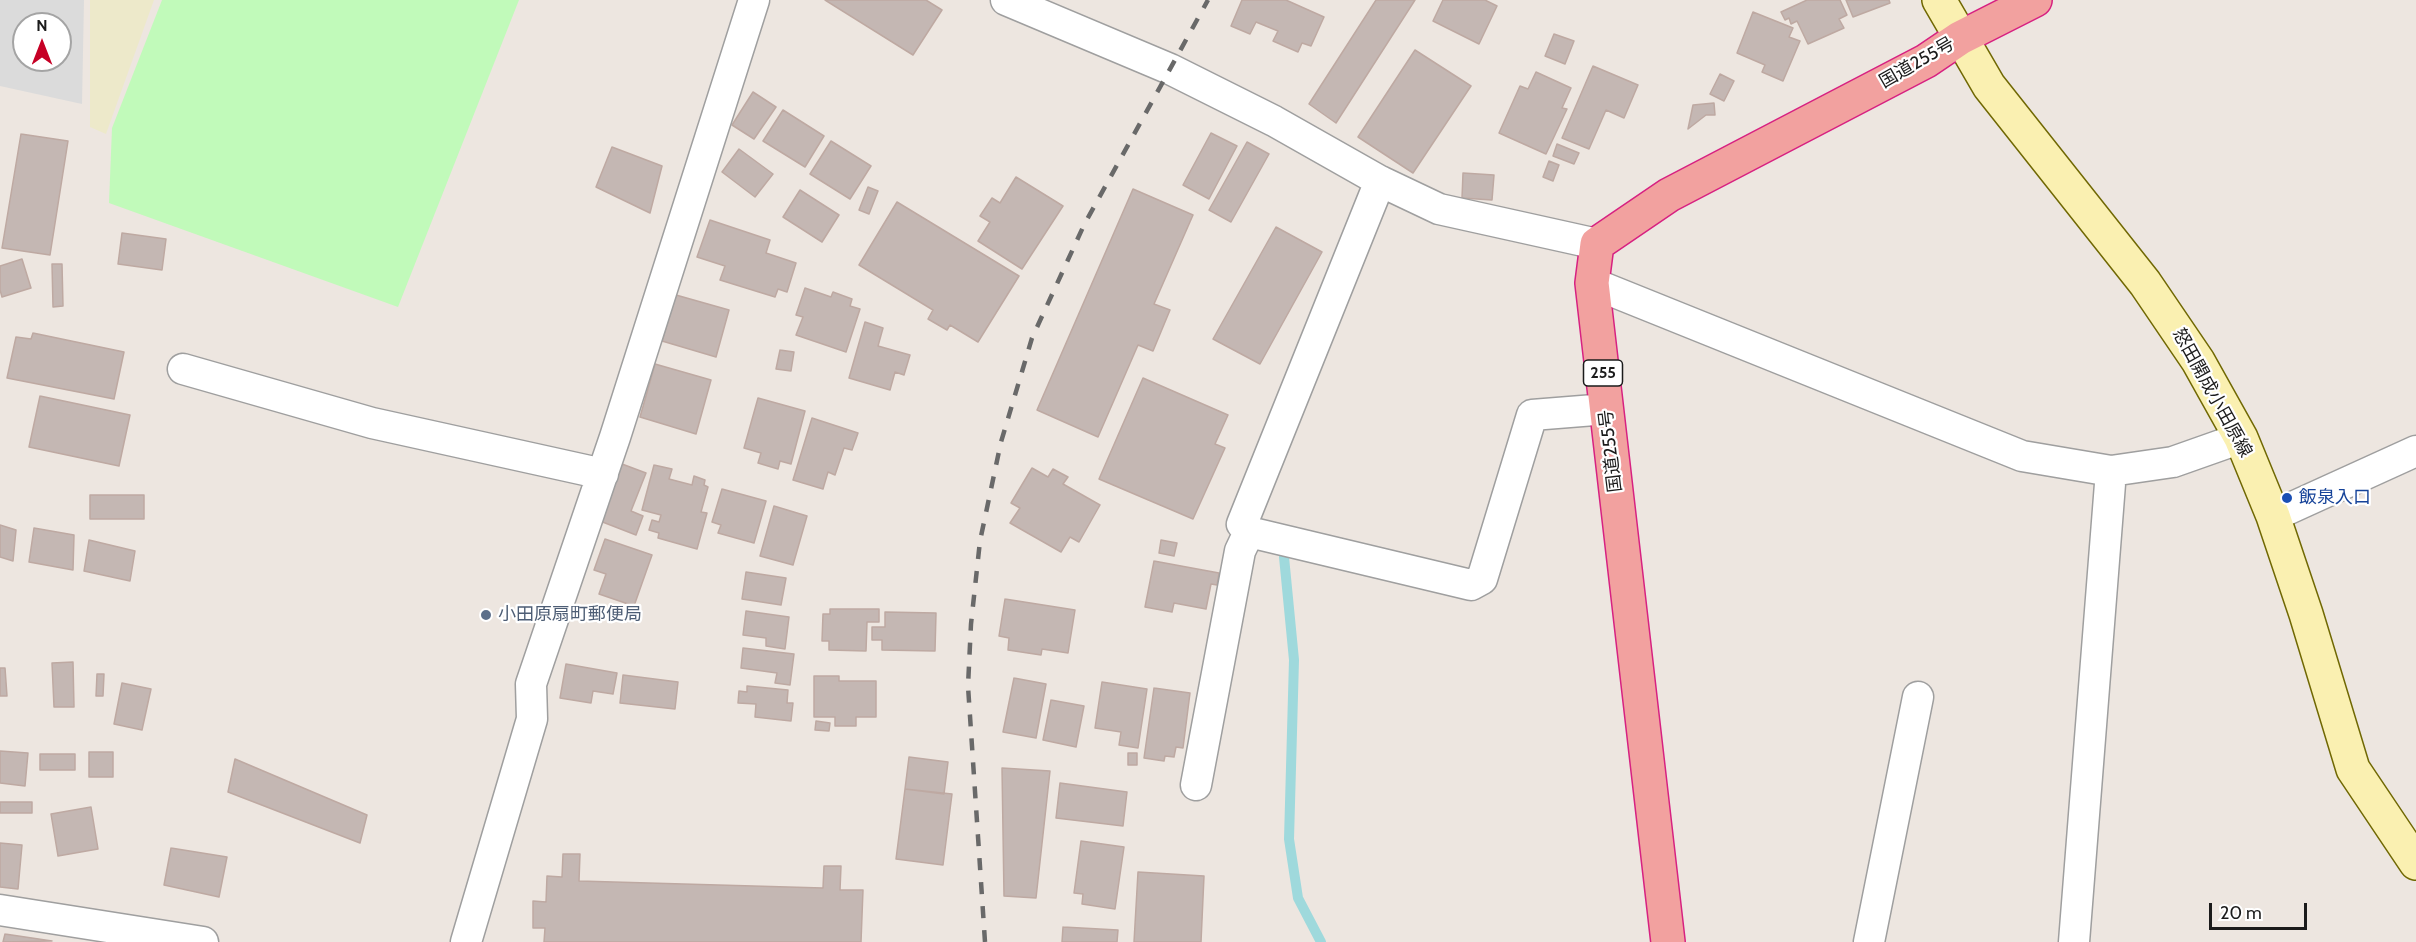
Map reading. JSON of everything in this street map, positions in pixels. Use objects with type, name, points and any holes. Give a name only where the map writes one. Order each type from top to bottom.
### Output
[{"type":"highway","name":"国道255号","points":[[1668,942],[1592,283],[1597,244],[1669,195],[1926,61],[1960,38],[2036,0]]},
{"type":"main road","name":"怒田開成小田原線","points":[[1939,0],[1989,87],[2145,283],[2198,361],[2241,438],[2273,516],[2306,614],[2353,769],[2416,863]]},
{"type":"street","points":[[466,942],[532,719],[531,684],[603,474],[754,0]]},
{"type":"street","points":[[1006,0],[1170,69],[1274,121],[1380,181],[1439,208],[1597,244]]},
{"type":"street","points":[[1380,181],[1242,524],[1249,532],[1472,585],[1482,579],[1532,415],[1607,409]]},
{"type":"street","points":[[1592,283],[2022,456],[2111,471],[2173,462],[2241,438]]},
{"type":"street","points":[[183,369],[372,423],[603,474]]},
{"type":"street","points":[[2273,516],[2416,451]]},
{"type":"street","points":[[2074,942],[2111,471]]},
{"type":"street","points":[[1196,784],[1240,551],[1249,532]]},
{"type":"street","points":[[1869,942],[1918,697]]},
{"type":"street","points":[[0,910],[203,942]]},
{"type":"shaded area","points":[[0,0],[84,0],[82,104],[0,86]]},
{"type":"shaded area","points":[[90,0],[154,0],[106,134],[90,127]]},
{"type":"green space","points":[[162,0],[519,0],[398,307],[109,203],[112,128]]},
{"type":"building","points":[[825,0],[926,0],[942,10],[913,55]]},
{"type":"building","points":[[1242,0],[1286,0],[1324,17],[1311,46],[1302,43],[1298,52],[1273,41],[1278,31],[1256,22],[1250,34],[1231,26]]},
{"type":"building","points":[[1376,0],[1415,0],[1336,123],[1309,104]]},
{"type":"building","points":[[1443,0],[1485,0],[1497,6],[1479,44],[1433,21]]},
{"type":"building","points":[[1807,0],[1840,0],[1847,15],[1839,19],[1844,28],[1808,44],[1797,21],[1791,24],[1789,18],[1785,20],[1781,12]]},
{"type":"building","points":[[1846,0],[1889,0],[1890,3],[1853,17]]},
{"type":"building","points":[[1753,12],[1793,28],[1789,37],[1800,41],[1783,81],[1762,72],[1765,65],[1737,53]]},
{"type":"building","points":[[1554,34],[1574,41],[1565,64],[1545,56]]},
{"type":"building","points":[[1415,50],[1471,86],[1413,173],[1358,137]]},
{"type":"building","points":[[1593,66],[1638,85],[1624,118],[1606,110],[1589,149],[1562,138]]},
{"type":"building","points":[[1536,72],[1571,88],[1562,108],[1567,109],[1546,154],[1499,133],[1520,86],[1528,89]]},
{"type":"building","points":[[1720,74],[1734,81],[1724,101],[1710,94]]},
{"type":"building","points":[[753,92],[776,107],[754,139],[732,125]]},
{"type":"building","points":[[1714,103],[1715,115],[1706,115],[1688,129],[1693,105]]},
{"type":"building","points":[[783,110],[824,136],[805,167],[763,141]]},
{"type":"building","points":[[1211,133],[1237,146],[1209,199],[1183,185]]},
{"type":"building","points":[[21,134],[68,141],[50,255],[2,248]]},
{"type":"building","points":[[831,141],[871,166],[850,199],[810,174]]},
{"type":"building","points":[[1247,142],[1269,154],[1231,222],[1209,210]]},
{"type":"building","points":[[1557,144],[1579,153],[1574,164],[1553,156]]},
{"type":"building","points":[[612,147],[662,166],[650,213],[596,187]]},
{"type":"building","points":[[739,149],[773,174],[755,197],[722,172]]},
{"type":"building","points":[[1549,161],[1559,165],[1553,181],[1543,177]]},
{"type":"building","points":[[1463,173],[1494,175],[1492,200],[1462,198]]},
{"type":"building","points":[[1016,177],[1063,206],[1022,269],[978,241],[990,222],[980,216],[992,198],[1000,203]]},
{"type":"building","points":[[868,187],[878,191],[869,214],[859,210]]},
{"type":"building","points":[[1133,189],[1193,215],[1154,304],[1170,310],[1153,351],[1138,345],[1098,437],[1037,410]]},
{"type":"building","points":[[800,190],[839,215],[822,242],[783,217]]},
{"type":"building","points":[[897,202],[1019,276],[978,342],[950,325],[947,330],[928,319],[933,310],[859,265]]},
{"type":"building","points":[[710,220],[770,240],[766,253],[796,263],[787,292],[778,289],[775,297],[720,280],[725,266],[697,257]]},
{"type":"building","points":[[1276,227],[1322,252],[1260,364],[1213,339]]},
{"type":"building","points":[[122,233],[166,239],[162,270],[118,264]]},
{"type":"building","points":[[22,259],[31,288],[2,297],[0,266]]},
{"type":"building","points":[[52,264],[62,264],[63,306],[53,307]]},
{"type":"building","points":[[805,288],[831,297],[833,292],[852,299],[850,306],[860,309],[846,352],[796,335],[803,317],[796,315]]},
{"type":"building","points":[[676,295],[729,310],[716,357],[662,341]]},
{"type":"building","points":[[865,322],[883,328],[878,346],[910,355],[904,375],[895,372],[890,390],[849,378]]},
{"type":"building","points":[[33,333],[124,352],[114,399],[7,378],[16,337],[31,339]]},
{"type":"building","points":[[780,350],[794,352],[791,371],[776,369]]},
{"type":"building","points":[[655,364],[711,380],[696,434],[640,417]]},
{"type":"building","points":[[1143,378],[1228,415],[1215,444],[1225,448],[1193,519],[1099,479]]},
{"type":"building","points":[[40,396],[130,415],[119,466],[29,447]]},
{"type":"building","points":[[758,398],[805,411],[791,464],[780,461],[778,469],[758,463],[761,453],[744,448]]},
{"type":"building","points":[[812,418],[858,433],[852,450],[844,448],[835,475],[828,472],[823,489],[793,480]]},
{"type":"building","points":[[622,464],[646,473],[631,511],[643,516],[636,535],[600,521]]},
{"type":"building","points":[[654,465],[672,469],[669,479],[692,485],[694,476],[705,480],[704,485],[708,487],[701,512],[707,513],[697,549],[658,538],[659,533],[649,530],[652,520],[659,522],[661,515],[642,510]]},
{"type":"building","points":[[1032,468],[1048,477],[1053,469],[1068,477],[1063,484],[1100,505],[1079,542],[1070,537],[1061,552],[1010,523],[1020,508],[1011,503]]},
{"type":"building","points":[[722,489],[766,501],[754,543],[718,533],[721,525],[712,522]]},
{"type":"building","points":[[90,495],[144,495],[144,519],[90,519]]},
{"type":"building","points":[[774,506],[807,516],[793,565],[760,556]]},
{"type":"building","points":[[0,525],[16,530],[13,561],[0,557]]},
{"type":"building","points":[[34,528],[74,535],[73,570],[29,562]]},
{"type":"building","points":[[605,539],[652,555],[634,606],[599,594],[606,574],[594,570]]},
{"type":"building","points":[[89,540],[135,551],[130,581],[84,571]]},
{"type":"building","points":[[1161,540],[1177,543],[1174,556],[1159,553]]},
{"type":"building","points":[[1154,561],[1219,573],[1217,585],[1211,584],[1206,609],[1174,603],[1172,612],[1145,607]]},
{"type":"building","points":[[746,572],[786,578],[781,605],[742,599]]},
{"type":"building","points":[[1005,599],[1075,610],[1068,653],[1042,649],[1041,655],[1008,650],[1009,638],[999,636]]},
{"type":"building","points":[[830,609],[879,609],[879,622],[867,622],[866,651],[829,650],[829,641],[822,641],[823,614],[830,614]]},
{"type":"building","points":[[746,611],[789,617],[785,649],[766,646],[766,638],[743,635]]},
{"type":"building","points":[[885,612],[936,613],[935,651],[882,650],[882,640],[872,640],[872,627],[885,627]]},
{"type":"building","points":[[743,648],[794,654],[790,685],[775,683],[777,673],[741,668]]},
{"type":"building","points":[[73,662],[74,707],[54,707],[52,663]]},
{"type":"building","points":[[566,664],[617,673],[613,694],[593,691],[591,703],[560,698]]},
{"type":"building","points":[[0,668],[5,668],[7,696],[0,696]]},
{"type":"building","points":[[97,674],[104,674],[103,696],[96,696]]},
{"type":"building","points":[[623,675],[678,682],[675,709],[620,703]]},
{"type":"building","points":[[814,676],[839,676],[839,681],[876,681],[876,717],[856,717],[856,726],[835,726],[835,717],[814,717]]},
{"type":"building","points":[[1014,678],[1046,684],[1036,738],[1003,732]]},
{"type":"building","points":[[1102,682],[1147,689],[1138,748],[1119,745],[1121,732],[1095,728]]},
{"type":"building","points":[[122,683],[151,689],[142,730],[114,724]]},
{"type":"building","points":[[747,686],[788,690],[787,703],[793,703],[791,721],[755,717],[756,704],[738,703],[739,691],[747,692]]},
{"type":"building","points":[[1154,688],[1190,693],[1183,748],[1176,747],[1174,757],[1165,756],[1164,761],[1144,758]]},
{"type":"building","points":[[1051,700],[1084,706],[1076,747],[1043,740]]},
{"type":"building","points":[[816,721],[830,723],[829,731],[815,730]]},
{"type":"building","points":[[0,751],[28,753],[25,786],[0,783]]},
{"type":"building","points":[[89,752],[113,752],[113,777],[89,777]]},
{"type":"building","points":[[1128,753],[1137,753],[1137,765],[1128,765]]},
{"type":"building","points":[[40,754],[75,754],[75,770],[40,770]]},
{"type":"building","points":[[909,757],[948,762],[944,794],[905,789]]},
{"type":"building","points":[[235,759],[367,815],[360,843],[228,792]]},
{"type":"building","points":[[1002,768],[1050,771],[1036,898],[1004,896]]},
{"type":"building","points":[[1060,783],[1127,792],[1123,826],[1056,818]]},
{"type":"building","points":[[905,789],[952,794],[943,865],[896,859]]},
{"type":"building","points":[[0,802],[32,802],[32,813],[0,813]]},
{"type":"building","points":[[91,807],[98,849],[58,856],[51,814]]},
{"type":"building","points":[[1081,841],[1124,847],[1115,909],[1082,904],[1083,894],[1074,893]]},
{"type":"building","points":[[0,843],[22,845],[18,889],[0,887]]},
{"type":"building","points":[[171,848],[227,857],[219,897],[164,885]]},
{"type":"building","points":[[563,854],[580,854],[579,881],[823,888],[824,866],[841,866],[840,890],[863,890],[861,942],[544,942],[545,928],[533,928],[533,901],[546,902],[547,876],[562,877]]},
{"type":"building","points":[[1138,872],[1204,876],[1201,942],[1134,942]]},
{"type":"building","points":[[1063,927],[1118,930],[1117,942],[1062,942]]},
{"type":"building","points":[[5,934],[52,941],[3,942]]},
{"type":"waterway","points":[[1284,557],[1294,660],[1289,839],[1298,898],[1321,942]]},
{"type":"railway","points":[[985,942],[968,686],[971,624],[980,541],[1001,442],[1032,338],[1084,225],[1208,0]]},
{"type":"place","name":"飯泉入口","points":[[2287,498]]},
{"type":"place","name":"小田原扇町郵便局","points":[[486,615]]}]
